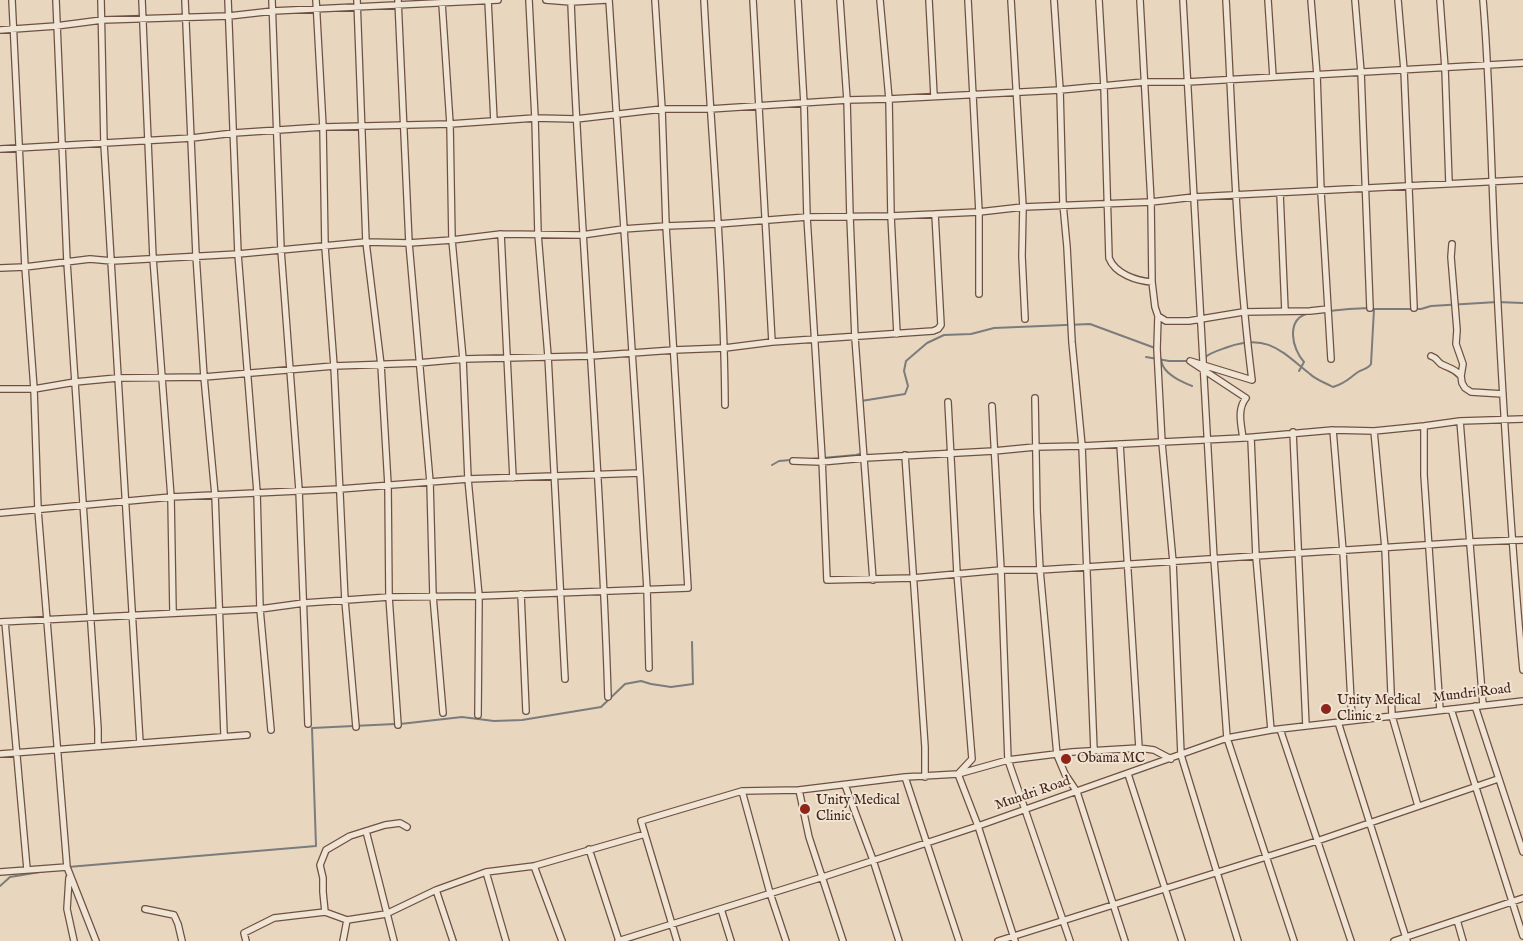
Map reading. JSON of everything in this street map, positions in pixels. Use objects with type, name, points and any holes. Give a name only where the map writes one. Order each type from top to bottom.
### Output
[{"type":"street","points":[[12,0],[24,267],[34,389],[38,510],[67,867],[96,941]]},
{"type":"street","points":[[56,0],[67,262],[98,746]]},
{"type":"street","points":[[101,0],[104,144],[140,743]]},
{"type":"street","points":[[142,0],[154,258],[170,497],[173,612]]},
{"type":"street","points":[[185,0],[196,255],[204,377],[215,495],[224,734]]},
{"type":"street","points":[[228,0],[238,254],[257,492],[260,609],[271,730]]},
{"type":"street","points":[[272,0],[281,250],[299,490],[308,724]]},
{"type":"street","points":[[316,0],[323,127],[325,247],[334,366],[345,601],[356,727]]},
{"type":"street","points":[[488,0],[494,121]]},
{"type":"street","points":[[0,30],[102,20],[228,16],[317,9],[357,3],[442,3],[498,0]]},
{"type":"street","points":[[529,0],[538,234],[548,356],[565,679]]},
{"type":"street","points":[[546,0],[572,2],[607,0],[617,115],[647,589],[650,668]]},
{"type":"street","points":[[27,869],[3,622],[260,609],[304,603],[389,597],[479,596],[688,588],[666,226],[662,110],[655,0]]},
{"type":"street","points":[[704,0],[718,224],[725,405]]},
{"type":"street","points":[[753,0],[772,342]]},
{"type":"street","points":[[798,0],[804,104],[807,218],[827,580],[913,578],[1001,570],[1040,570],[1523,540]]},
{"type":"street","points":[[840,0],[847,100],[855,338],[873,580]]},
{"type":"street","points":[[880,0],[889,99],[891,216],[897,334]]},
{"type":"street","points":[[929,0],[934,96]]},
{"type":"street","points":[[968,0],[979,212],[979,294]]},
{"type":"street","points":[[1010,0],[1023,207],[1022,256],[1025,319]]},
{"type":"street","points":[[1054,0],[1060,90],[1063,204],[1068,246],[1072,342],[1082,446],[1094,751]]},
{"type":"street","points":[[1099,0],[1104,87],[1109,258],[1116,270],[1140,282],[1152,282]]},
{"type":"street","points":[[1140,0],[1151,202],[1152,282],[1158,316],[1157,349],[1162,442],[1173,562],[1181,755],[1238,941]]},
{"type":"street","points":[[1183,0],[1214,559],[1227,738],[1294,941]]},
{"type":"street","points":[[1226,0],[1235,195],[1244,312],[1252,380],[1190,361],[1246,398],[1242,403],[1240,411],[1243,438]]},
{"type":"street","points":[[1268,0],[1273,78]]},
{"type":"street","points":[[1311,0],[1317,75],[1330,358]]},
{"type":"street","points":[[1355,0],[1361,72],[1370,308]]},
{"type":"street","points":[[1398,0],[1404,70],[1414,308]]},
{"type":"street","points":[[1440,0],[1445,68],[1449,183]]},
{"type":"street","points":[[1483,0],[1489,66],[1492,182],[1511,541],[1523,670]]},
{"type":"street","points":[[399,2],[410,243],[418,363],[430,482],[432,596],[443,713]]},
{"type":"street","points":[[572,2],[582,235],[605,592],[608,697]]},
{"type":"street","points":[[357,3],[366,242],[381,365],[388,485],[389,597],[398,725]]},
{"type":"street","points":[[442,3],[450,124],[452,240],[463,359],[468,479],[479,596],[478,715]]},
{"type":"street","points":[[0,149],[104,144],[323,127],[450,124],[535,118],[576,119],[662,110],[804,104],[847,100],[1060,90],[1144,82],[1273,78],[1523,63]]},
{"type":"street","points":[[0,268],[24,267],[90,258],[112,260],[238,254],[366,242],[410,243],[452,240],[501,234],[582,235],[623,229],[765,220],[979,212],[1063,204],[1151,202],[1194,197],[1321,192],[1523,180]]},
{"type":"street","points":[[1280,193],[1286,312]]},
{"type":"street","points":[[0,389],[34,389],[75,382],[117,378],[161,379],[204,377],[334,366],[418,363],[463,359],[590,356],[724,348],[772,342],[855,338],[933,331],[941,325],[935,214]]},
{"type":"street","points":[[501,234],[513,478]]},
{"type":"street","points":[[1452,244],[1451,257],[1457,330],[1456,344],[1462,364],[1461,376],[1465,388],[1471,392],[1503,394]]},
{"type":"street","points":[[1158,316],[1162,320],[1172,322],[1200,320],[1244,312],[1286,312],[1328,308]]},
{"type":"street","points":[[1431,356],[1442,364],[1453,368],[1461,376]]},
{"type":"street","points":[[1035,398],[1040,570],[1057,754],[1065,774],[1077,792],[1125,941]]},
{"type":"street","points":[[948,402],[957,573],[972,759],[958,774]]},
{"type":"street","points":[[992,406],[1001,570],[1008,760],[1070,941]]},
{"type":"street","points":[[793,461],[821,462],[1036,447],[1251,438],[1293,432],[1374,430],[1460,421],[1523,419]]},
{"type":"street","points":[[1460,421],[1483,705]]},
{"type":"street","points":[[1424,426],[1424,475],[1440,710]]},
{"type":"street","points":[[1333,430],[1343,551],[1352,720]]},
{"type":"street","points":[[1374,430],[1384,548],[1392,716],[1418,806]]},
{"type":"street","points":[[1293,432],[1306,726]]},
{"type":"street","points":[[1251,438],[1256,557],[1271,730]]},
{"type":"street","points":[[1120,444],[1139,748]]},
{"type":"street","points":[[905,455],[922,730],[925,747],[925,777]]},
{"type":"street","points":[[0,513],[170,497],[340,489],[468,479],[640,473]]},
{"type":"street","points":[[521,594],[526,711]]},
{"type":"street","name":"Mundri Road","points":[[618,941],[721,910],[978,826],[1227,738],[1271,730],[1523,700]]},
{"type":"street","points":[[1475,706],[1523,852]]},
{"type":"street","points":[[1451,709],[1523,936]]},
{"type":"street","points":[[1338,722],[1407,939]]},
{"type":"street","points":[[1280,729],[1351,941]]},
{"type":"street","points":[[0,754],[246,735]]},
{"type":"street","points":[[677,941],[641,822],[742,791],[799,790],[906,777],[958,774],[1008,760],[1094,751],[1139,748],[1154,750],[1171,759]]},
{"type":"street","points":[[958,774],[978,826],[1014,939]]},
{"type":"street","points":[[1128,774],[1182,941]]},
{"type":"street","points":[[906,777],[959,941]]},
{"type":"street","points":[[998,941],[1014,939],[1064,920],[1318,841],[1498,779]]},
{"type":"street","points":[[845,785],[873,860],[899,941]]},
{"type":"street","points":[[799,790],[809,836],[843,941]]},
{"type":"street","points":[[742,791],[770,893],[786,941]]},
{"type":"street","points":[[325,912],[323,878],[320,866],[326,850],[350,836],[385,825],[400,823],[407,827]]},
{"type":"street","points":[[366,831],[394,941]]},
{"type":"street","points":[[246,941],[244,932],[274,918],[325,912],[347,920],[386,914],[436,890],[486,872],[534,866],[645,834]]},
{"type":"street","points":[[589,849],[618,941]]},
{"type":"street","points":[[534,866],[562,941]]},
{"type":"street","points":[[0,873],[27,869],[67,867]]},
{"type":"street","points":[[486,872],[506,941]]},
{"type":"street","points":[[70,876],[67,909],[74,941]]},
{"type":"street","points":[[436,890],[453,941]]},
{"type":"street","points":[[1394,941],[1407,939],[1456,920],[1523,898]]},
{"type":"street","points":[[145,909],[174,915],[182,941]]},
{"type":"street","points":[[721,910],[731,941]]},
{"type":"street","points":[[343,941],[347,920]]},
{"type":"street","points":[[1456,920],[1463,941]]},
{"type":"waterway","points":[[1373,309],[1421,309],[1431,306],[1497,302],[1523,303]]},
{"type":"waterway","points":[[1329,311],[1369,308]]},
{"type":"waterway","points":[[1204,358],[1216,351],[1242,343],[1254,342],[1264,344],[1274,347],[1315,378],[1333,387],[1371,364],[1374,309]]},
{"type":"waterway","points":[[1299,371],[1304,362],[1296,350],[1293,335],[1294,328],[1296,321],[1301,316],[1309,313]]},
{"type":"waterway","points":[[861,401],[905,394],[908,386],[904,371],[906,361],[927,343],[944,335],[971,334],[994,328],[1090,324],[1155,348]]},
{"type":"waterway","points":[[1159,354],[1163,366],[1168,373],[1192,386]]},
{"type":"waterway","points":[[1146,357],[1169,361],[1188,361]]},
{"type":"waterway","points":[[811,459],[863,453]]},
{"type":"waterway","points":[[772,465],[779,461],[791,460]]},
{"type":"waterway","points":[[400,724],[462,717],[494,721],[522,720],[601,707],[625,684],[641,681],[671,687],[693,684],[692,642]]},
{"type":"waterway","points":[[68,867],[316,846],[312,728],[395,724]]},
{"type":"waterway","points":[[0,886],[10,877],[46,871]]},
{"type":"place","name":"Unity Medical Clinic 2","points":[[1326,709]]},
{"type":"place","name":"Obama MC","points":[[1066,759]]},
{"type":"place","name":"Unity Medical Clinic","points":[[805,809]]}]
